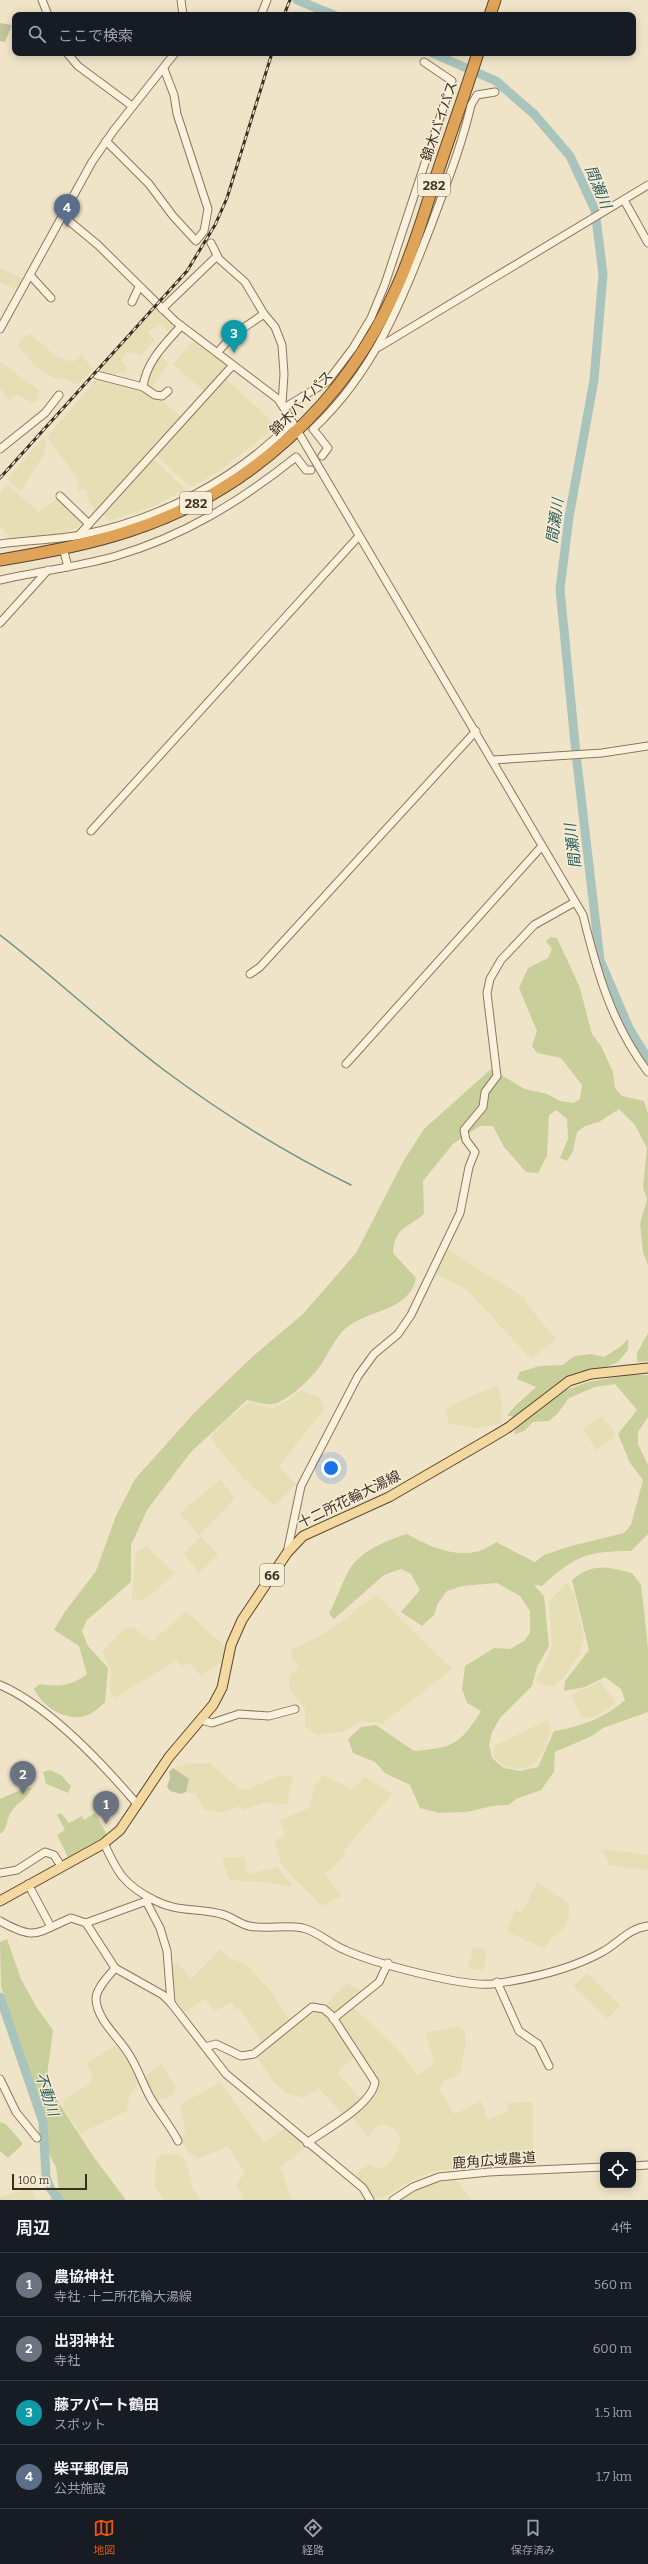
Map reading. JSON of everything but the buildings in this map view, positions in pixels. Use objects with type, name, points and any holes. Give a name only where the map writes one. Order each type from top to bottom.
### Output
[{"type":"highway","points":[[491,12],[495,0]]},
{"type":"highway","name":"錦木バイパス","points":[[0,560],[63,548],[79,540],[148,524],[211,496],[254,468],[295,426],[331,397],[350,371],[396,290],[477,57]]},
{"type":"main road","name":"十二所花輪大湯線","points":[[0,1901],[28,1884],[104,1843],[120,1830],[169,1757],[213,1705],[222,1688],[231,1645],[242,1620],[286,1553],[304,1536],[320,1527],[389,1497],[502,1431],[569,1381],[591,1374],[648,1368]]},
{"type":"street","points":[[42,0],[47,12]]},
{"type":"street","points":[[181,0],[183,12]]},
{"type":"street","points":[[262,12],[267,0]]},
{"type":"street","points":[[70,56],[78,66],[132,106]]},
{"type":"street","points":[[0,329],[106,141],[132,106],[164,69],[173,56]]},
{"type":"street","points":[[283,406],[328,381],[337,371],[363,333],[382,292],[452,81],[424,62]]},
{"type":"street","points":[[106,141],[144,179],[173,216],[196,241],[204,231],[208,209],[177,114],[174,95],[164,69]]},
{"type":"street","points":[[322,456],[328,448],[313,429],[343,396],[378,347],[416,268],[449,179],[471,105],[477,95],[495,92]]},
{"type":"street","points":[[378,347],[648,185]]},
{"type":"street","points":[[624,200],[648,243]]},
{"type":"street","points":[[63,216],[98,245],[139,287],[181,326],[278,399],[283,406],[476,731],[583,915],[596,970],[611,1011],[632,1051],[648,1072]]},
{"type":"street","points":[[211,243],[217,256],[245,282],[264,314],[275,327],[282,345],[284,374],[283,406]]},
{"type":"street","points":[[162,309],[217,256]]},
{"type":"street","points":[[30,275],[51,298]]},
{"type":"street","points":[[132,302],[139,287]]},
{"type":"street","points":[[217,353],[233,335],[264,314]]},
{"type":"street","points":[[143,387],[144,375],[150,364],[181,326]]},
{"type":"street","points":[[0,544],[79,540],[89,524],[233,365]]},
{"type":"street","points":[[97,375],[143,387],[155,395],[162,396],[168,391]]},
{"type":"street","points":[[0,449],[45,413],[58,395]]},
{"type":"street","points":[[0,580],[68,567],[136,550],[199,523],[243,498],[296,457],[306,470],[311,470]]},
{"type":"street","points":[[60,496],[89,524]]},
{"type":"street","points":[[91,831],[359,536]]},
{"type":"street","points":[[63,548],[68,567]]},
{"type":"street","points":[[0,623],[49,570]]},
{"type":"street","points":[[250,974],[260,967],[476,731]]},
{"type":"street","points":[[493,760],[594,754],[648,746]]},
{"type":"street","points":[[346,1064],[542,846]]},
{"type":"street","points":[[286,1553],[301,1486],[327,1433],[358,1376],[374,1354],[398,1334],[411,1315],[460,1213],[469,1167],[475,1152],[466,1140],[464,1130],[483,1107],[485,1092],[497,1076],[487,993],[490,979],[501,960],[534,925],[575,902]]},
{"type":"street","points":[[0,1685],[18,1693],[55,1722],[137,1804]]},
{"type":"street","points":[[201,1720],[212,1723],[238,1714],[269,1716],[295,1710]]},
{"type":"street","points":[[104,1843],[118,1874],[149,1901],[179,1909],[221,1914],[249,1926],[303,1928],[318,1934],[347,1951],[388,1963],[474,1984],[497,1982],[578,1962],[605,1950],[637,1928],[648,1926]]},
{"type":"street","points":[[0,1872],[17,1870],[45,1852],[54,1854],[61,1866]]},
{"type":"street","points":[[28,1884],[52,1927]]},
{"type":"street","points":[[0,1921],[29,1934],[38,1934],[71,1918],[86,1923],[149,1901]]},
{"type":"street","points":[[149,1901],[160,1928],[167,1951],[171,2003]]},
{"type":"street","points":[[86,1923],[116,1968],[163,1995],[171,2003],[226,2074],[363,2188],[370,2200]]},
{"type":"street","points":[[333,2019],[379,1982],[388,1963]]},
{"type":"street","points":[[116,1968],[98,1992],[96,1999],[99,2008],[110,2031],[130,2055],[149,2096],[172,2128],[178,2141]]},
{"type":"street","points":[[497,1982],[519,2031],[538,2044],[549,2066]]},
{"type":"street","points":[[205,2047],[216,2044],[241,2056],[254,2054],[312,2007],[324,2009],[333,2019],[375,2082],[374,2089],[365,2101],[308,2143]]},
{"type":"street","points":[[0,2079],[16,2112],[37,2138]]},
{"type":"street","points":[[636,2166],[648,2165]]},
{"type":"street","name":"鹿角広域農道","points":[[393,2200],[413,2186],[439,2177],[489,2172],[600,2167]]},
{"type":"shaded area","points":[[0,268],[23,279],[17,289],[0,283]]},
{"type":"shaded area","points":[[156,308],[176,326],[169,333],[161,324],[148,332],[154,340],[141,355],[127,352],[121,361],[127,367],[126,373],[117,373],[115,377],[96,373]]},
{"type":"shaded area","points":[[29,333],[57,357],[73,362],[81,355],[93,369],[78,385],[64,378],[53,378],[34,365],[18,345]]},
{"type":"shaded area","points":[[193,341],[229,366],[206,393],[173,364]]},
{"type":"shaded area","points":[[159,355],[169,363],[150,390],[145,385],[145,378]]},
{"type":"shaded area","points":[[0,362],[39,390],[37,401],[31,403],[19,395],[14,396],[9,400],[3,394],[4,392],[0,389]]},
{"type":"shaded area","points":[[99,376],[136,385],[163,402],[182,418],[96,511],[89,502],[86,489],[78,491],[76,476],[47,437]]},
{"type":"shaded area","points":[[226,379],[277,426],[222,469],[194,486],[189,486],[157,455]]},
{"type":"shaded area","points":[[43,438],[47,442],[44,454],[21,491],[7,479]]},
{"type":"shaded area","points":[[153,459],[185,489],[156,505],[110,521],[102,514]]},
{"type":"shaded area","points":[[7,485],[39,512],[58,498],[84,524],[62,534],[12,539],[0,527],[0,492]]},
{"type":"shaded area","points":[[447,1249],[526,1299],[524,1301],[556,1339],[531,1359],[467,1290],[435,1273]]},
{"type":"shaded area","points":[[497,1385],[502,1404],[501,1424],[476,1428],[449,1424],[445,1411],[452,1405]]},
{"type":"shaded area","points":[[301,1390],[320,1398],[324,1409],[279,1466],[296,1484],[275,1506],[243,1478],[210,1438],[224,1422],[249,1402],[272,1408],[288,1400]]},
{"type":"shaded area","points":[[602,1416],[615,1433],[615,1437],[596,1450],[583,1429]]},
{"type":"shaded area","points":[[220,1480],[235,1498],[199,1535],[180,1513]]},
{"type":"shaded area","points":[[201,1536],[218,1555],[199,1573],[184,1553]]},
{"type":"shaded area","points":[[147,1547],[175,1573],[150,1596],[142,1600],[132,1599],[135,1555],[139,1550]]},
{"type":"shaded area","points":[[568,1583],[574,1593],[584,1639],[579,1656],[563,1678],[552,1687],[536,1682],[552,1646],[549,1601]]},
{"type":"shaded area","points":[[376,1595],[452,1669],[383,1723],[359,1722],[345,1731],[317,1735],[305,1726],[305,1708],[289,1688],[290,1675],[299,1667],[291,1658],[293,1649],[326,1633]]},
{"type":"shaded area","points":[[186,1611],[226,1648],[222,1662],[201,1676],[189,1662],[182,1667],[176,1660],[115,1698],[110,1691],[111,1671],[103,1654],[104,1649],[125,1628],[133,1627],[150,1640],[154,1640]]},
{"type":"shaded area","points":[[600,1682],[615,1701],[610,1708],[593,1717],[582,1719],[571,1695]]},
{"type":"shaded area","points":[[547,1720],[551,1728],[545,1749],[535,1763],[528,1767],[517,1769],[504,1766],[494,1757],[494,1746]]},
{"type":"shaded area","points":[[194,1763],[210,1763],[239,1789],[247,1789],[282,1775],[293,1777],[287,1804],[263,1803],[243,1810],[240,1806],[222,1812],[204,1810],[196,1794],[186,1792],[189,1779],[173,1768]]},
{"type":"shaded area","points":[[324,1775],[352,1789],[365,1777],[392,1794],[346,1848],[344,1857],[325,1874],[342,1896],[322,1906],[281,1864],[275,1840],[286,1835],[280,1820],[309,1808],[316,1783]]},
{"type":"shaded area","points":[[602,1849],[648,1855],[648,1870],[609,1865]]},
{"type":"shaded area","points":[[225,1857],[244,1857],[248,1874],[277,1867],[292,1885],[290,1887],[265,1882],[230,1880],[222,1860]]},
{"type":"shaded area","points":[[537,1882],[564,1900],[569,1906],[569,1916],[563,1929],[552,1937],[545,1949],[506,1931],[515,1910],[522,1913]]},
{"type":"shaded area","points":[[473,1947],[487,1949],[484,1971],[468,1968]]},
{"type":"shaded area","points":[[220,1949],[230,1959],[245,1963],[269,1989],[290,2020],[262,2042],[240,2008],[237,2010],[231,2003],[214,2011],[206,1999],[185,2012],[176,2000],[172,1967],[178,1963],[191,1979]]},
{"type":"shaded area","points":[[587,1973],[620,2005],[607,2019],[573,1986]]},
{"type":"shaded area","points":[[348,1983],[364,1992],[337,2012],[332,2011],[326,2004]]},
{"type":"shaded area","points":[[353,2007],[396,2047],[418,2075],[434,2063],[426,2033],[458,2026],[465,2032],[466,2043],[460,2074],[443,2081],[443,2084],[438,2088],[454,2114],[481,2101],[488,2120],[509,2111],[507,2103],[533,2102],[533,2164],[435,2171],[414,2179],[388,2195],[375,2199],[356,2175],[367,2164],[379,2169],[389,2164],[396,2154],[401,2138],[395,2129],[383,2124],[375,2127],[368,2138],[351,2115],[364,2105],[378,2087],[371,2071],[338,2021]]},
{"type":"shaded area","points":[[319,2012],[328,2017],[355,2056],[340,2069],[338,2074],[361,2099],[342,2114],[319,2088],[304,2098],[286,2093],[272,2080],[257,2057],[306,2016]]},
{"type":"shaded area","points":[[116,2045],[128,2057],[138,2082],[130,2094],[127,2111],[81,2133],[63,2108],[64,2099],[90,2083],[93,2077],[86,2063]]},
{"type":"shaded area","points":[[162,2064],[175,2086],[174,2093],[166,2099],[155,2100],[145,2080],[150,2072]]},
{"type":"shaded area","points":[[220,2082],[264,2143],[285,2128],[306,2147],[280,2167],[292,2200],[240,2200],[243,2195],[236,2184],[245,2173],[228,2146],[198,2159],[188,2152],[179,2138],[185,2133],[180,2105]]},
{"type":"shaded area","points":[[163,2154],[177,2154],[186,2161],[193,2189],[201,2200],[163,2200],[155,2186],[156,2159]]},
{"type":"shaded area","points":[[456,2180],[472,2200],[399,2200],[421,2186]]},
{"type":"shaded area","points":[[31,2188],[36,2200],[0,2200],[0,2197]]},
{"type":"green space","points":[[0,23],[12,25],[5,42],[0,41]]},
{"type":"green space","points":[[551,937],[557,938],[580,988],[592,1034],[601,1046],[613,1072],[615,1088],[622,1096],[644,1101],[648,1113],[648,1265],[643,1252],[640,1224],[647,1199],[643,1187],[647,1148],[635,1125],[619,1109],[599,1122],[585,1126],[577,1132],[573,1151],[567,1161],[560,1158],[568,1139],[567,1119],[556,1110],[549,1115],[547,1156],[538,1173],[526,1172],[504,1147],[493,1126],[480,1126],[453,1144],[423,1181],[424,1214],[399,1233],[394,1244],[393,1253],[416,1278],[412,1289],[397,1304],[355,1322],[346,1328],[336,1340],[314,1374],[291,1395],[279,1402],[271,1404],[263,1404],[247,1400],[191,1452],[147,1510],[131,1545],[131,1582],[87,1620],[82,1631],[88,1646],[108,1668],[105,1702],[91,1713],[81,1717],[66,1716],[53,1710],[37,1695],[34,1689],[40,1684],[65,1685],[76,1681],[87,1674],[79,1646],[54,1630],[64,1613],[96,1571],[116,1516],[135,1479],[195,1412],[252,1357],[303,1314],[356,1253],[404,1160],[424,1129],[491,1069],[525,1089],[547,1094],[560,1101],[574,1103],[580,1099],[582,1085],[561,1058],[537,1053],[532,1046],[537,1031],[519,988],[528,968],[548,958],[552,949],[546,941]]},
{"type":"green space","points":[[648,1333],[648,1361],[637,1362],[637,1353]]},
{"type":"green space","points":[[628,1339],[628,1350],[618,1362],[606,1367],[578,1372],[518,1417],[507,1416],[514,1407],[536,1387],[517,1379],[520,1372],[539,1366],[563,1365],[574,1356],[591,1354],[604,1357],[620,1347]]},
{"type":"green space","points":[[629,1375],[648,1375],[648,1417],[638,1432],[638,1444],[648,1465],[648,1534],[631,1551],[603,1552],[582,1557],[563,1568],[542,1586],[534,1585],[544,1596],[549,1646],[537,1667],[532,1686],[500,1718],[492,1732],[489,1745],[492,1758],[504,1768],[520,1771],[538,1767],[554,1731],[574,1727],[592,1721],[617,1707],[625,1700],[621,1689],[605,1677],[585,1687],[564,1691],[565,1681],[589,1650],[572,1580],[587,1570],[594,1568],[608,1568],[632,1573],[641,1585],[648,1649],[648,1712],[603,1728],[592,1736],[555,1752],[554,1772],[541,1790],[516,1799],[509,1805],[492,1806],[467,1812],[439,1813],[420,1808],[410,1785],[385,1773],[375,1762],[353,1753],[348,1739],[361,1727],[376,1725],[414,1751],[438,1748],[454,1743],[467,1731],[481,1711],[467,1703],[462,1689],[465,1666],[494,1648],[510,1649],[524,1641],[530,1633],[530,1611],[520,1596],[497,1583],[463,1586],[447,1591],[438,1603],[434,1615],[422,1626],[401,1612],[420,1590],[411,1574],[401,1569],[384,1575],[334,1619],[329,1614],[345,1579],[352,1566],[358,1559],[372,1548],[407,1534],[428,1545],[451,1552],[474,1552],[485,1549],[496,1542],[535,1562],[544,1555],[571,1546],[624,1533],[631,1525],[643,1480],[630,1463],[618,1434],[637,1410],[615,1384],[595,1387],[569,1398],[558,1413],[549,1421],[533,1422],[524,1431],[515,1434],[515,1428],[564,1391],[588,1382]]},
{"type":"green space","points":[[173,1768],[189,1779],[186,1792],[181,1794],[170,1791],[167,1787],[170,1778],[169,1772]]},
{"type":"green space","points":[[50,1770],[61,1775],[71,1786],[68,1793],[46,1784],[43,1772]]},
{"type":"green space","points":[[27,1787],[32,1788],[27,1796],[11,1812],[6,1827],[0,1834],[0,1799]]},
{"type":"green space","points":[[61,1813],[69,1823],[82,1816],[84,1820],[95,1813],[107,1835],[68,1857],[57,1835],[65,1830],[57,1815]]},
{"type":"green space","points":[[7,1939],[21,1979],[37,2008],[53,2030],[46,2083],[93,2156],[126,2200],[49,2200],[59,2190],[56,2167],[49,2154],[44,2125],[1,1986],[0,1942]]},
{"type":"green space","points":[[0,2122],[6,2124],[23,2144],[8,2158],[0,2151]]},
{"type":"waterway","name":"間瀬川","points":[[297,0],[327,12]]},
{"type":"waterway","name":"間瀬川","points":[[439,56],[496,81],[534,114],[570,156],[595,210],[603,274],[594,380],[569,517],[560,589],[576,754],[600,960],[629,1028],[648,1059]]},
{"type":"waterway","points":[[0,935],[143,1054],[186,1086],[278,1146],[351,1185]]},
{"type":"waterway","name":"不動川","points":[[0,1997],[43,2122],[46,2177],[50,2188],[59,2200]]},
{"type":"railway","points":[[285,12],[290,0]]},
{"type":"railway","points":[[0,478],[187,271],[215,225],[227,198],[271,56]]},
{"type":"place","name":"柴平郵便局","points":[[67,227]]},
{"type":"place","name":"藤アパート鶴田","points":[[234,353]]},
{"type":"place","name":"出羽神社","points":[[23,1794]]},
{"type":"place","name":"農協神社","points":[[106,1824]]}]
